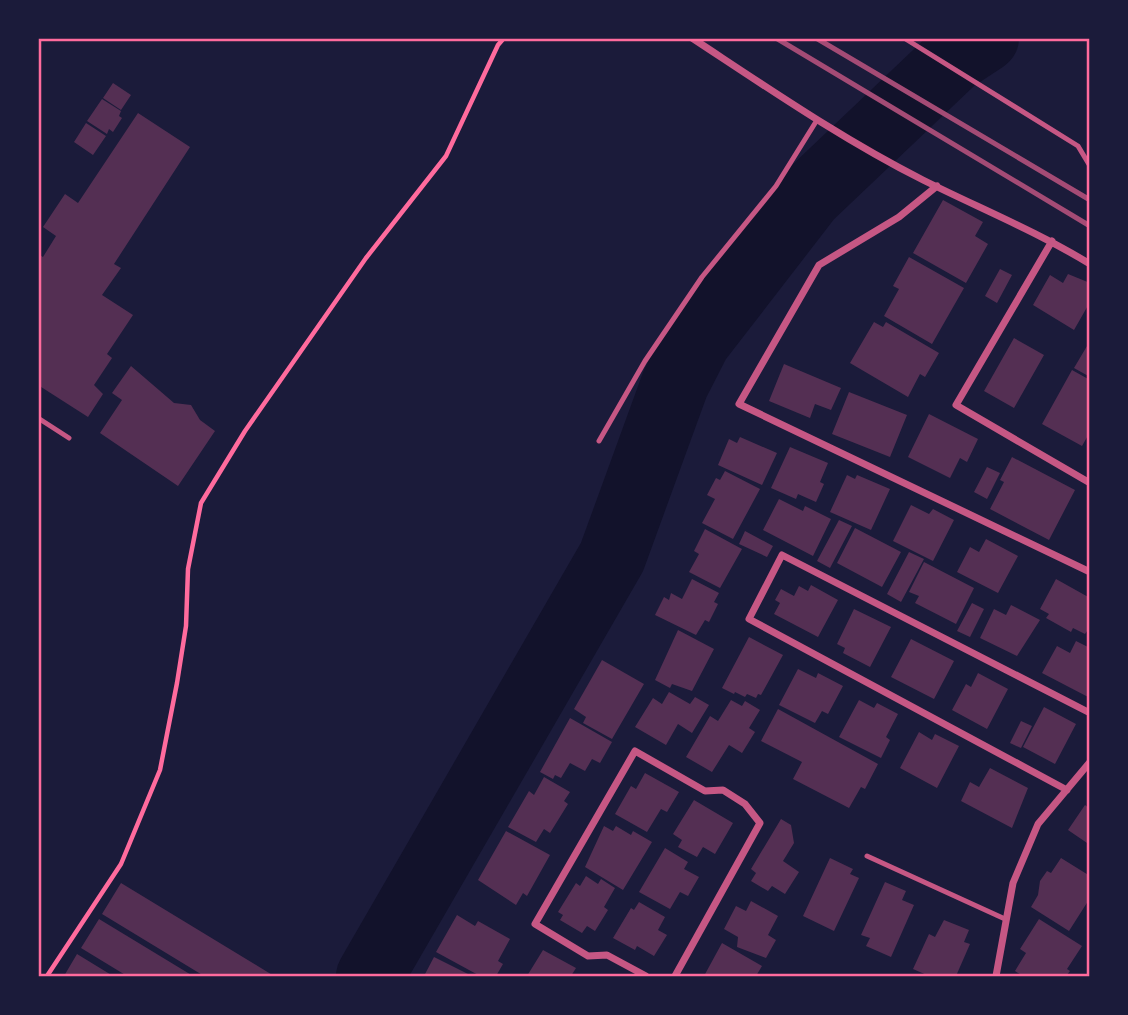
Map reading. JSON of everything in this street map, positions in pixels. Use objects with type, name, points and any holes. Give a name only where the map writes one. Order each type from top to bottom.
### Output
[{"type":"street","points":[[692,38],[835,132],[923,180],[1052,241],[1090,264]]},
{"type":"street","points":[[937,186],[899,217],[819,265],[739,404],[1090,572]]},
{"type":"street","points":[[1052,241],[956,405],[1090,483]]},
{"type":"street","points":[[1067,790],[749,619],[782,555],[1090,713]]},
{"type":"street","points":[[646,976],[607,955],[588,956],[534,924],[635,751],[705,791],[723,790],[745,804],[760,823],[676,976]]},
{"type":"street","points":[[996,976],[1004,919],[1013,883],[1038,824],[1090,762]]},
{"type":"lane","points":[[904,38],[1078,146],[1090,166]]},
{"type":"lane","points":[[599,440],[645,361],[702,277],[776,186],[817,120]]},
{"type":"lane","points":[[38,418],[69,438]]},
{"type":"lane","points":[[867,856],[1004,919]]},
{"type":"path","points":[[47,976],[121,864],[160,770],[179,672],[186,625],[188,569],[201,503],[245,431],[366,258],[446,156],[498,45],[504,38]]},
{"type":"building","points":[[113,83],[131,95],[121,110],[103,98]]},
{"type":"building","points":[[102,99],[121,111],[119,116],[122,118],[113,132],[109,129],[107,134],[87,121]]},
{"type":"building","points":[[138,113],[190,147],[114,264],[121,268],[102,295],[133,315],[107,354],[112,358],[94,385],[103,394],[88,417],[38,385],[38,254],[43,257],[56,236],[43,227],[65,194],[78,203]]},
{"type":"building","points":[[86,123],[106,136],[93,155],[74,142]]},
{"type":"building","points":[[943,200],[983,222],[975,236],[988,244],[966,283],[913,253]]},
{"type":"building","points":[[909,257],[964,288],[932,344],[884,316],[899,289],[893,286]]},
{"type":"building","points":[[1000,269],[1012,275],[997,303],[985,296]]},
{"type":"building","points":[[1068,274],[1090,283],[1090,302],[1074,330],[1033,305],[1050,275],[1063,283]]},
{"type":"building","points":[[874,322],[883,327],[886,322],[939,353],[925,377],[920,374],[908,397],[850,363]]},
{"type":"building","points":[[1014,338],[1044,355],[1014,408],[984,391]]},
{"type":"building","points":[[1090,341],[1090,377],[1074,368]]},
{"type":"building","points":[[784,364],[841,388],[831,410],[815,404],[810,418],[769,401]]},
{"type":"building","points":[[131,366],[174,403],[191,405],[200,420],[215,431],[178,486],[100,433],[122,400],[112,393]]},
{"type":"building","points":[[1072,370],[1090,380],[1090,432],[1082,446],[1042,424]]},
{"type":"building","points":[[849,392],[907,415],[890,457],[832,434]]},
{"type":"building","points":[[929,414],[978,439],[967,462],[960,458],[950,478],[908,457]]},
{"type":"building","points":[[740,437],[777,453],[762,485],[718,465],[729,439],[737,443]]},
{"type":"building","points":[[790,447],[828,463],[820,482],[824,484],[816,502],[798,494],[796,499],[771,488]]},
{"type":"building","points":[[1012,457],[1075,490],[1049,540],[990,509],[1004,482],[1000,480]]},
{"type":"building","points":[[987,467],[1000,473],[987,499],[974,492]]},
{"type":"building","points":[[725,471],[760,489],[733,539],[702,523],[715,499],[707,495],[716,478],[720,480]]},
{"type":"building","points":[[847,475],[855,479],[857,475],[890,489],[871,530],[830,512]]},
{"type":"building","points":[[779,499],[803,511],[805,506],[831,519],[813,556],[763,530]]},
{"type":"building","points":[[911,505],[929,514],[933,509],[954,520],[933,561],[893,541]]},
{"type":"building","points":[[839,520],[852,526],[830,568],[817,561]]},
{"type":"building","points":[[855,528],[901,552],[882,587],[837,563]]},
{"type":"building","points":[[705,529],[742,549],[720,588],[689,572],[699,554],[694,551]]},
{"type":"building","points":[[745,531],[773,546],[767,557],[739,544]]},
{"type":"building","points":[[986,539],[1018,556],[998,593],[957,572],[970,547],[979,552]]},
{"type":"building","points":[[909,552],[924,559],[901,602],[887,594]]},
{"type":"building","points":[[924,562],[974,588],[956,624],[915,603],[919,596],[909,592]]},
{"type":"building","points":[[692,579],[719,593],[714,602],[718,604],[709,622],[705,620],[696,635],[655,615],[664,597],[669,600],[671,593],[682,599]]},
{"type":"building","points":[[1056,579],[1090,598],[1090,627],[1085,634],[1073,628],[1071,632],[1046,618],[1049,614],[1040,609]]},
{"type":"building","points":[[811,585],[838,600],[818,637],[774,614],[780,603],[775,600],[781,589],[794,596],[799,586],[808,591]]},
{"type":"building","points":[[972,603],[984,609],[970,637],[957,631]]},
{"type":"building","points":[[1011,605],[1040,620],[1017,656],[980,638],[994,609],[1006,615]]},
{"type":"building","points":[[854,609],[891,627],[870,667],[843,653],[845,648],[837,644]]},
{"type":"building","points":[[678,630],[714,649],[692,691],[672,684],[670,688],[655,680]]},
{"type":"building","points":[[749,637],[783,655],[761,695],[758,694],[756,698],[747,694],[745,697],[735,692],[734,694],[722,688]]},
{"type":"building","points":[[911,639],[954,661],[934,699],[891,677]]},
{"type":"building","points":[[1076,641],[1090,648],[1090,698],[1042,673],[1057,646],[1070,653]]},
{"type":"building","points":[[602,660],[644,684],[612,739],[583,723],[586,717],[574,709]]},
{"type":"building","points":[[798,669],[816,678],[818,673],[843,686],[828,714],[822,711],[815,723],[779,705]]},
{"type":"building","points":[[978,673],[1008,689],[987,729],[952,710],[966,684],[971,687]]},
{"type":"building","points":[[669,692],[690,704],[695,697],[709,705],[692,733],[678,724],[666,745],[635,727],[653,698],[662,704]]},
{"type":"building","points":[[731,700],[742,706],[745,701],[760,710],[749,728],[755,732],[742,753],[729,745],[712,772],[686,757],[710,716],[718,721]]},
{"type":"building","points":[[859,700],[874,708],[877,703],[898,714],[886,737],[890,740],[881,758],[839,737]]},
{"type":"building","points":[[1044,707],[1076,724],[1055,764],[1023,747]]},
{"type":"building","points":[[778,709],[878,764],[865,789],[861,787],[849,808],[793,779],[802,762],[761,741]]},
{"type":"building","points":[[570,718],[612,742],[600,763],[592,759],[585,771],[570,763],[561,778],[555,775],[553,779],[540,772]]},
{"type":"building","points":[[1021,721],[1032,726],[1021,748],[1010,743]]},
{"type":"building","points":[[919,732],[932,740],[935,734],[959,746],[937,788],[900,768]]},
{"type":"building","points":[[990,768],[1028,788],[1012,828],[961,801],[970,782],[979,787]]},
{"type":"building","points":[[645,773],[679,792],[667,812],[661,809],[647,832],[615,814],[631,786],[636,789]]},
{"type":"building","points":[[544,777],[570,792],[564,801],[568,804],[550,833],[544,829],[536,842],[508,827],[529,791],[534,795]]},
{"type":"building","points":[[694,800],[733,823],[715,854],[703,847],[697,857],[678,847],[682,840],[673,834]]},
{"type":"building","points":[[1085,805],[1090,809],[1090,845],[1068,830]]},
{"type":"building","points":[[781,819],[791,825],[794,843],[783,861],[799,872],[785,894],[772,886],[768,891],[751,881],[756,873],[751,869]]},
{"type":"building","points":[[604,826],[613,831],[616,826],[631,835],[633,831],[652,842],[623,890],[585,867]]},
{"type":"building","points":[[506,831],[550,855],[527,896],[523,893],[516,905],[478,880]]},
{"type":"building","points":[[665,848],[688,862],[684,869],[699,877],[688,896],[680,892],[670,909],[639,892]]},
{"type":"building","points":[[830,858],[853,869],[850,874],[859,878],[834,931],[803,916]]},
{"type":"building","points":[[1061,858],[1090,876],[1090,898],[1069,931],[1031,907],[1038,895],[1040,881],[1047,871],[1051,873]]},
{"type":"building","points":[[586,876],[598,884],[601,879],[615,888],[604,907],[608,910],[595,931],[587,926],[582,933],[560,920],[563,915],[558,912],[576,883],[580,886]]},
{"type":"building","points":[[885,882],[906,891],[902,900],[914,905],[891,957],[866,946],[870,938],[861,935]]},
{"type":"building","points":[[121,883],[274,976],[204,976],[102,914]]},
{"type":"building","points":[[751,901],[778,916],[768,935],[776,940],[766,958],[737,947],[738,937],[724,929],[736,906],[746,911]]},
{"type":"building","points":[[639,902],[665,917],[658,930],[667,935],[654,956],[637,946],[635,950],[613,938],[631,908],[634,910]]},
{"type":"building","points":[[457,915],[475,926],[478,921],[510,939],[498,961],[503,964],[496,976],[480,976],[436,952]]},
{"type":"building","points":[[99,919],[193,976],[127,976],[81,948]]},
{"type":"building","points":[[1039,919],[1082,946],[1067,969],[1070,971],[1066,976],[1023,976],[1015,971],[1026,953],[1020,949]]},
{"type":"building","points":[[944,920],[969,930],[964,942],[970,944],[956,976],[929,976],[913,969],[929,934],[935,937]]},
{"type":"building","points":[[722,943],[762,966],[756,976],[704,976]]},
{"type":"building","points":[[543,950],[576,968],[571,976],[527,976]]},
{"type":"building","points":[[77,954],[113,976],[64,976]]},
{"type":"building","points":[[434,957],[472,976],[424,976]]},
{"type":"waterway","points":[[370,976],[612,557],[675,384],[697,341],[809,196],[953,59],[985,38]]},
{"type":"railway","points":[[776,38],[1090,226]]},
{"type":"railway","points":[[816,38],[1090,200]]}]
